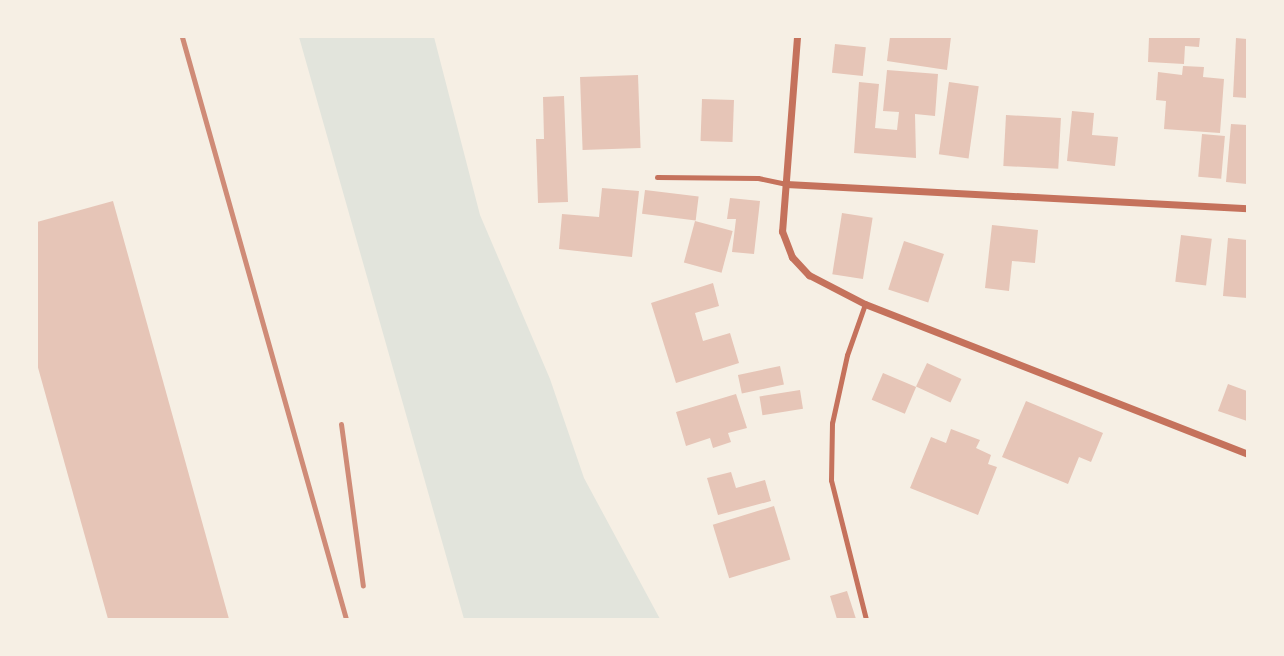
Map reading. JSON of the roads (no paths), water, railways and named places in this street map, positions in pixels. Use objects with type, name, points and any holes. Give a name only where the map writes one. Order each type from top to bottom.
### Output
[{"type":"street","points":[[797,37],[782,231],[792,257],[809,275],[865,304],[1247,454]]},
{"type":"street","points":[[786,184],[1247,208]]},
{"type":"lane","points":[[657,177],[758,178],[786,184]]},
{"type":"lane","points":[[865,304],[847,355],[832,423],[831,480],[866,619]]},
{"type":"railway","points":[[182,37],[346,619]]},
{"type":"railway","points":[[341,424],[363,586]]}]
